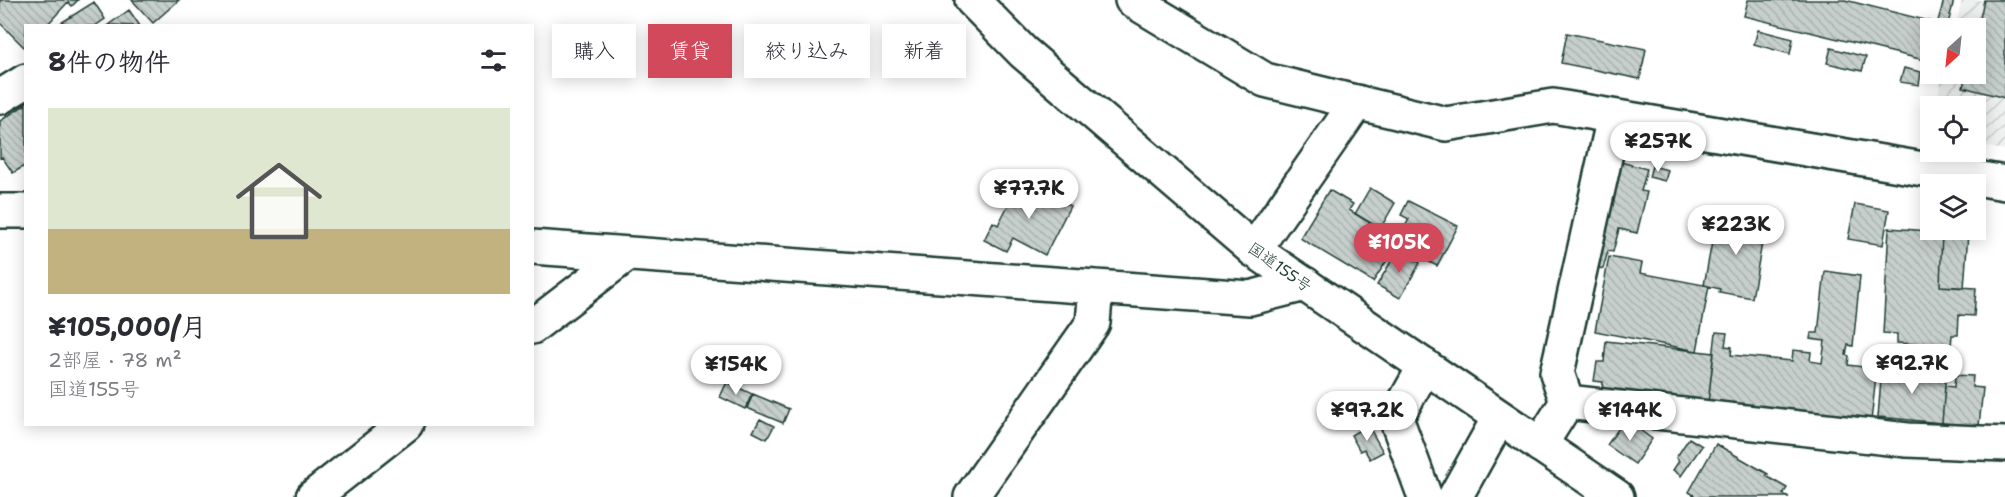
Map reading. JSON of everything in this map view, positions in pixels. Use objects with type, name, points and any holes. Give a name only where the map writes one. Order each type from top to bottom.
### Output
[{"type":"main road","name":"国道155号","points":[[972,0],[1023,52],[1254,250],[1617,497]]},
{"type":"main road","points":[[1132,0],[1265,80],[1446,124],[1553,106],[2005,183]]},
{"type":"main road","points":[[0,98],[24,82]]},
{"type":"main road","points":[[1254,250],[1357,102]]},
{"type":"main road","points":[[1567,402],[1557,373],[1614,117]]},
{"type":"main road","points":[[0,211],[24,211]]},
{"type":"main road","points":[[534,247],[1250,298],[1305,285]]},
{"type":"main road","points":[[534,325],[627,254]]},
{"type":"main road","points":[[971,497],[1093,323],[1096,287]]},
{"type":"main road","points":[[1425,366],[1396,418],[1425,497]]},
{"type":"main road","points":[[1567,402],[1907,441],[2005,444]]},
{"type":"main road","points":[[1540,445],[1567,402]]},
{"type":"main road","points":[[1455,497],[1499,418]]},
{"type":"main road","points":[[313,497],[403,426]]},
{"type":"shaded area","points":[[1962,0],[2005,0],[2005,150],[1986,147],[1986,96],[1938,96],[1940,84],[1986,84],[1986,18],[1958,18]]},
{"type":"building","points":[[0,0],[78,0],[72,6],[68,2],[48,24],[24,24],[24,47],[0,23]]},
{"type":"building","points":[[132,0],[179,0],[153,23]]},
{"type":"building","points":[[1748,0],[1845,0],[1920,19],[1920,59],[1744,16]]},
{"type":"building","points":[[1944,0],[1954,0],[1950,18],[1939,18]]},
{"type":"building","points":[[1984,0],[2005,0],[2005,98],[1963,87],[1964,84],[1986,84],[1986,18],[1980,18]]},
{"type":"building","points":[[94,2],[105,19],[98,24],[59,24]]},
{"type":"building","points":[[129,10],[139,24],[109,24]]},
{"type":"building","points":[[1758,30],[1793,39],[1790,54],[1754,44]]},
{"type":"building","points":[[1567,33],[1646,49],[1640,79],[1561,63]]},
{"type":"building","points":[[1831,48],[1866,57],[1862,71],[1827,63]]},
{"type":"building","points":[[1904,68],[1920,72],[1919,85],[1900,82]]},
{"type":"building","points":[[24,105],[24,166],[13,173],[2,157],[0,158],[0,121]]},
{"type":"building","points":[[1613,160],[1647,169],[1641,191],[1647,192],[1637,233],[1619,229],[1613,252],[1608,251],[1603,269],[1587,264]]},
{"type":"building","points":[[1652,166],[1668,170],[1665,181],[1649,177]]},
{"type":"building","points":[[1021,180],[1070,206],[1045,255],[1013,238],[1006,251],[984,240],[993,222],[998,225]]},
{"type":"building","points":[[1370,188],[1395,203],[1380,229],[1355,214]]},
{"type":"building","points":[[1329,190],[1353,204],[1349,210],[1393,236],[1387,247],[1393,251],[1373,282],[1300,238]]},
{"type":"building","points":[[1408,201],[1458,226],[1437,266],[1425,260],[1428,254],[1399,238],[1409,219],[1401,215]]},
{"type":"building","points":[[1855,204],[1889,210],[1883,245],[1848,239]]},
{"type":"building","points":[[1730,214],[1765,220],[1752,298],[1719,292],[1720,289],[1704,285],[1715,226],[1728,229]]},
{"type":"building","points":[[1889,228],[1920,230],[1920,240],[1942,240],[1940,286],[1976,288],[1974,316],[1959,315],[1958,335],[1952,335],[1951,346],[1897,343],[1897,334],[1883,333]]},
{"type":"building","points":[[1942,240],[1967,240],[1964,288],[1940,286]]},
{"type":"building","points":[[1398,250],[1420,263],[1400,298],[1377,285]]},
{"type":"building","points":[[1609,257],[1642,263],[1640,273],[1709,286],[1697,351],[1595,331]]},
{"type":"building","points":[[1825,271],[1860,276],[1853,346],[1848,345],[1846,355],[1849,356],[1848,365],[1863,367],[1864,357],[1878,359],[1871,421],[1708,403],[1716,332],[1727,333],[1725,346],[1732,347],[1731,355],[1792,361],[1793,350],[1811,352],[1810,361],[1822,363],[1825,341],[1810,339],[1811,333],[1818,333]]},
{"type":"building","points":[[1606,341],[1714,353],[1708,403],[1602,391],[1603,382],[1594,381],[1597,362],[1604,362]]},
{"type":"building","points":[[1882,367],[1946,372],[1942,423],[1878,417]]},
{"type":"building","points":[[1955,375],[1973,376],[1972,387],[1983,388],[1979,426],[1942,423],[1945,386],[1954,387]]},
{"type":"building","points":[[727,382],[752,394],[745,409],[720,397]]},
{"type":"building","points":[[753,394],[789,409],[783,423],[747,408]]},
{"type":"building","points":[[760,419],[774,426],[767,439],[753,432]]},
{"type":"building","points":[[1625,419],[1652,439],[1635,464],[1607,445]]},
{"type":"building","points":[[1368,425],[1383,452],[1370,459],[1364,449],[1360,451],[1351,435]]},
{"type":"building","points":[[1689,438],[1702,446],[1681,476],[1673,470],[1679,461],[1676,458]]},
{"type":"building","points":[[1716,444],[1768,474],[1766,476],[1787,488],[1783,494],[1789,497],[1693,497],[1694,495],[1689,492]]}]
